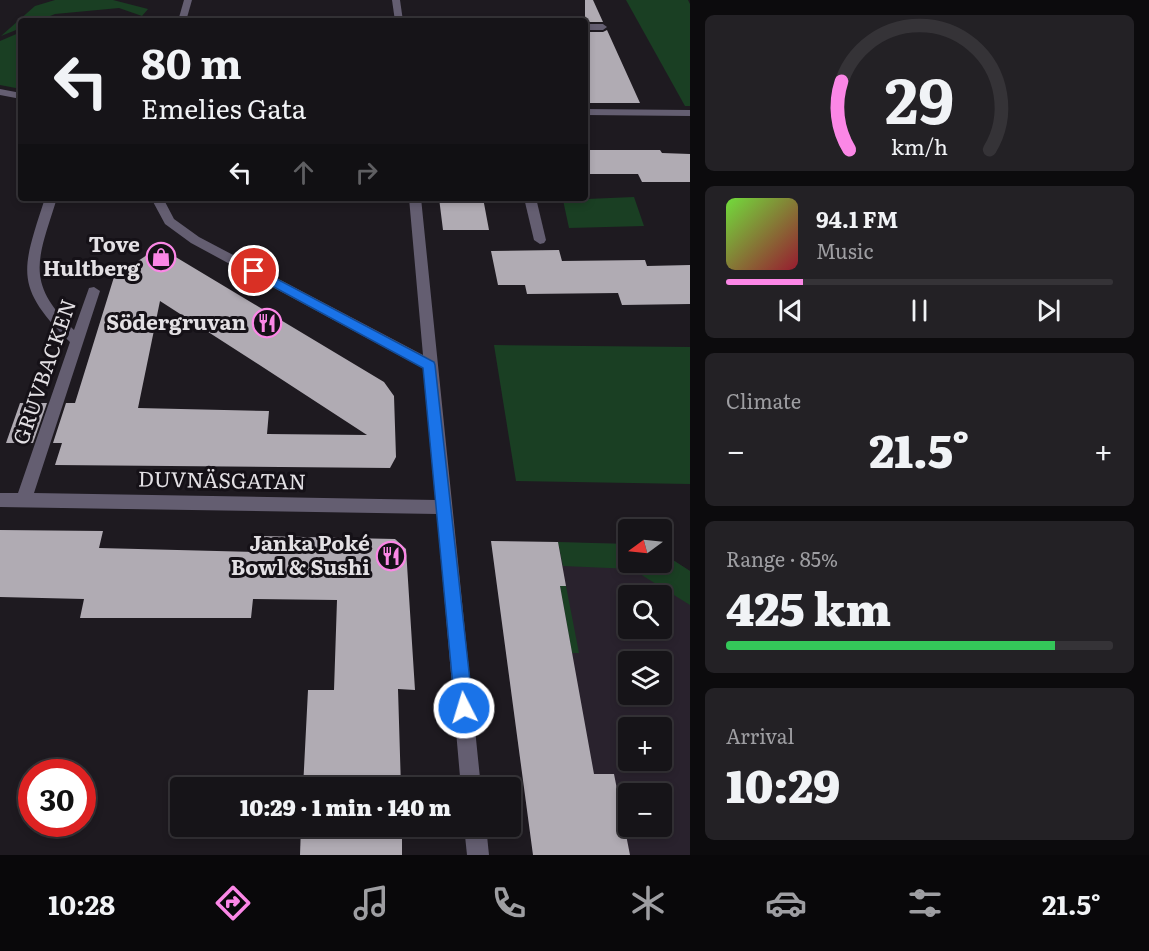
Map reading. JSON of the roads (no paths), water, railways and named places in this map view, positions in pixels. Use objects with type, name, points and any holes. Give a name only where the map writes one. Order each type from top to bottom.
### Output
[{"type":"street","points":[[183,18],[188,0]]},
{"type":"street","points":[[396,0],[399,18]]},
{"type":"street","points":[[588,27],[603,27]]},
{"type":"street","points":[[0,92],[18,95]]},
{"type":"street","points":[[588,112],[690,113]]},
{"type":"street","points":[[50,201],[35,256],[33,284],[48,313],[76,340]]},
{"type":"street","points":[[159,201],[169,221],[195,240],[429,365]]},
{"type":"street","points":[[415,201],[429,365],[470,777]]},
{"type":"street","points":[[531,201],[540,240]]},
{"type":"street","name":"GRUVBACKEN","points":[[24,500],[94,291]]},
{"type":"street","name":"DUVNÄSGATAN","points":[[0,500],[444,507]]},
{"type":"street","points":[[476,837],[478,855]]},
{"type":"place","name":"Tove Hultberg","points":[[161,257]]},
{"type":"place","name":"Södergruvan","points":[[267,323]]},
{"type":"place","name":"Janka Poké Bowl & Sushi","points":[[391,556]]}]
